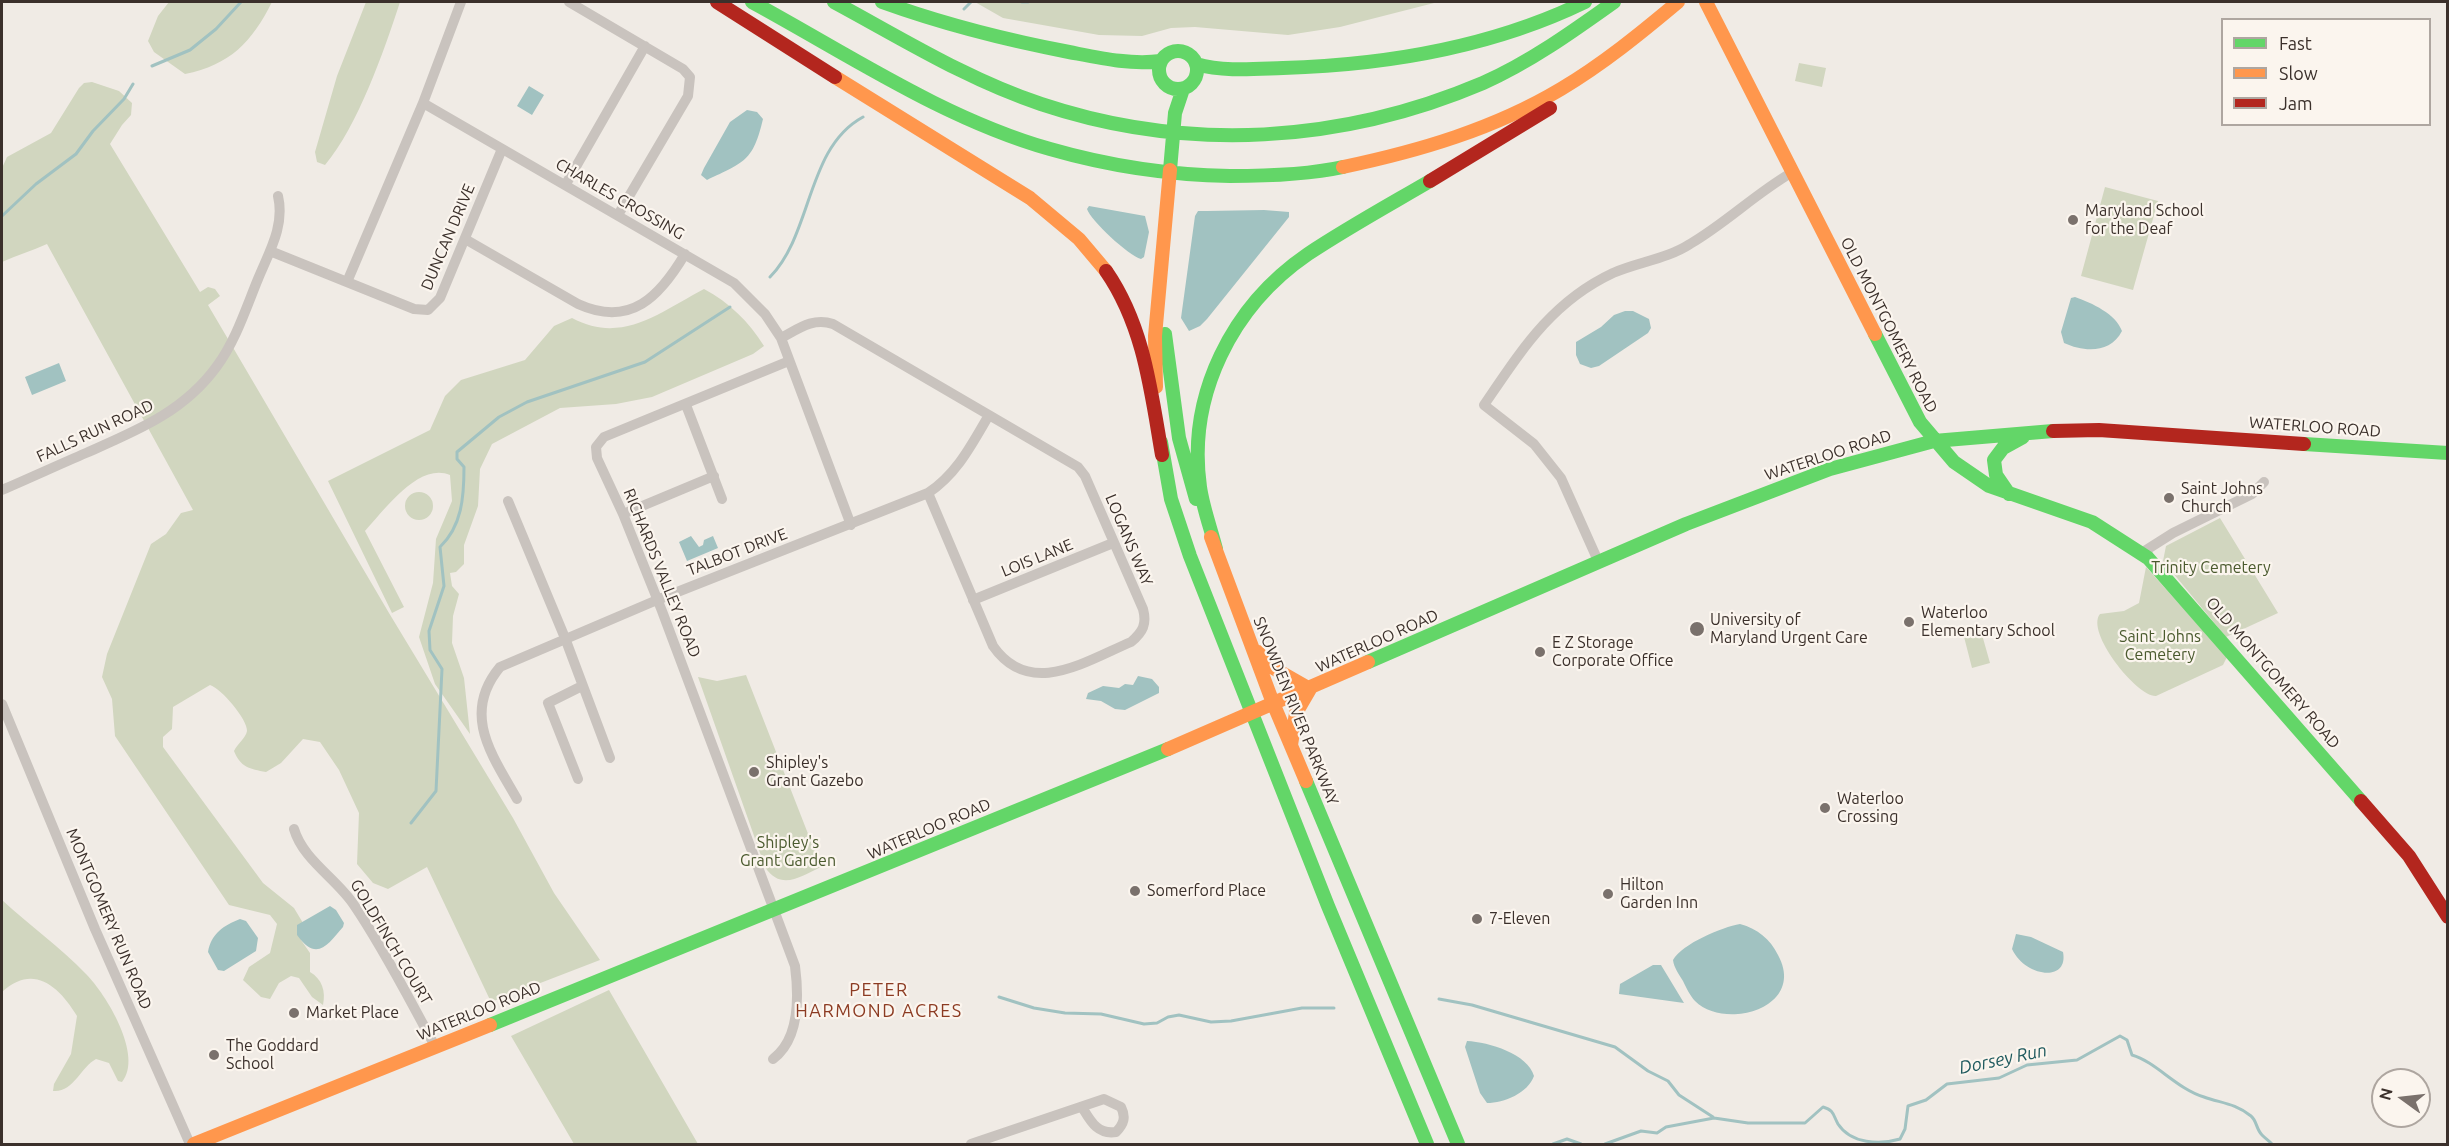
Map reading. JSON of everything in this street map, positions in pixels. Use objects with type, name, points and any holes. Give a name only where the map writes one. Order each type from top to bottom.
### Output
[{"type":"main road","points":[[717,2],[1032,201],[1080,240],[1099,261],[1131,314],[1145,362],[1162,454]]},
{"type":"main road","points":[[752,2],[981,123],[1072,155],[1148,171],[1192,176],[1279,176],[1320,172],[1365,165],[1457,138],[1544,98],[1587,72],[1678,2]]},
{"type":"main road","points":[[834,2],[999,87],[1082,117],[1152,131],[1238,137],[1317,132],[1360,125],[1443,101],[1524,64],[1563,40],[1614,2]]},
{"type":"main road","points":[[882,2],[944,23],[1042,47],[1139,63],[1161,62],[1170,53],[1183,52],[1197,64],[1215,69],[1282,69],[1345,65],[1396,58],[1491,39],[1534,26],[1585,2]]},
{"type":"main road","name":"OLD MONTGOMERY ROAD","points":[[1706,2],[1791,173],[1920,422],[1934,441],[1976,479],[2009,494],[2070,512],[2117,535],[2143,552],[2158,566],[2409,856],[2448,917]]},
{"type":"main road","points":[[1216,549],[1200,487],[1198,456],[1200,425],[1214,366],[1242,315],[1279,275],[1307,255],[1552,107],[1592,77],[1647,27]]},
{"type":"main road","name":"SNOWDEN RIVER PARKWAY","points":[[1161,62],[1159,74],[1168,86],[1175,113]]},
{"type":"main road","name":"SNOWDEN RIVER PARKWAY","points":[[1197,64],[1193,82],[1183,89],[1175,113],[1163,273],[1155,336],[1156,387],[1162,454],[1188,544],[1251,712],[1319,888],[1427,1144]]},
{"type":"main road","points":[[1168,86],[1183,89]]},
{"type":"main road","name":"SNOWDEN RIVER PARKWAY","points":[[1163,273],[1165,336],[1179,438],[1192,488],[1273,703],[1458,1144]]},
{"type":"main road","name":"WATERLOO ROAD","points":[[192,1144],[1107,775],[1251,712],[1310,689],[1686,524],[1794,482],[1934,441],[2035,432],[2099,430],[2172,433],[2448,453]]},
{"type":"main road","points":[[2009,494],[1994,472],[1995,454],[2006,445],[2035,432]]},
{"type":"main road","points":[[1251,644],[1268,665],[1310,689],[1296,713],[1291,746]]},
{"type":"street","points":[[347,282],[423,103],[461,2]]},
{"type":"street","points":[[569,2],[683,69],[690,77],[690,89],[618,215]]},
{"type":"street","points":[[566,184],[645,46]]},
{"type":"street","name":"CHARLES CROSSING","points":[[423,103],[734,283],[765,314],[781,338],[851,525]]},
{"type":"street","name":"DUNCAN DRIVE","points":[[270,250],[414,309],[428,310],[440,298],[502,148]]},
{"type":"street","points":[[1599,563],[1572,499],[1556,471],[1534,444],[1484,405],[1527,342],[1560,308],[1611,274],[1688,246],[1765,189],[1791,173]]},
{"type":"street","name":"FALLS RUN ROAD","points":[[2,490],[145,427],[189,397],[218,365],[233,338],[280,221],[278,196]]},
{"type":"street","points":[[465,239],[578,304],[598,311],[624,310],[646,303],[660,292],[685,254]]},
{"type":"street","name":"LOGANS WAY","points":[[781,338],[811,322],[824,321],[833,324],[1078,467],[1085,476],[1143,609],[1146,619],[1144,628],[1131,642],[1065,670],[1046,674],[1028,672],[1001,657],[993,646],[928,493]]},
{"type":"street","name":"RICHARDS VALLEY ROAD","points":[[773,1059],[785,1048],[789,1038],[798,994],[795,966],[657,600],[623,514],[597,458],[596,447],[604,437],[789,361]]},
{"type":"street","points":[[686,405],[722,499]]},
{"type":"street","name":"TALBOT DRIVE","points":[[517,799],[483,736],[483,708],[489,683],[500,667],[657,600],[928,493],[943,483],[952,473],[968,452],[989,415]]},
{"type":"street","points":[[623,514],[714,476]]},
{"type":"street","points":[[2143,552],[2174,533],[2252,494],[2264,482]]},
{"type":"street","points":[[508,501],[565,638],[610,758]]},
{"type":"street","name":"LOIS LANE","points":[[973,600],[1113,543]]},
{"type":"street","points":[[578,779],[548,703],[582,686]]},
{"type":"street","name":"MONTGOMERY RUN ROAD","points":[[2,704],[95,929],[192,1144]]},
{"type":"street","name":"GOLDFINCH COURT","points":[[294,829],[298,841],[335,880],[356,907],[435,1046]]},
{"type":"street","points":[[972,1144],[1082,1107]]},
{"type":"green space","points":[[169,2],[272,2],[256,29],[238,50],[215,65],[185,74],[154,52],[148,41],[158,16]]},
{"type":"green space","points":[[366,2],[400,2],[378,65],[359,109],[337,149],[325,165],[317,162],[315,152],[337,76]]},
{"type":"green space","points":[[975,2],[1438,2],[1340,27],[1288,35],[1195,27],[1171,28],[1142,36],[1099,35],[1003,18]]},
{"type":"green space","points":[[1799,63],[1826,68],[1822,87],[1795,81]]},
{"type":"green space","points":[[92,82],[119,91],[132,103],[131,115],[110,144],[200,292],[208,287],[215,289],[220,296],[208,305],[389,613],[513,818],[554,893],[600,960],[491,1002],[427,867],[388,889],[373,883],[357,864],[359,813],[339,770],[320,742],[303,739],[281,763],[266,772],[246,766],[239,761],[234,751],[246,734],[246,726],[239,712],[227,698],[210,685],[173,707],[172,729],[163,737],[163,747],[263,883],[294,908],[303,923],[301,940],[310,953],[310,972],[318,978],[322,986],[323,1005],[312,997],[299,978],[291,976],[279,983],[270,999],[261,997],[243,980],[249,967],[270,953],[277,924],[270,915],[229,905],[115,736],[112,699],[102,677],[107,654],[151,544],[166,534],[181,513],[193,510],[47,244],[2,262],[2,168],[7,157],[51,133],[79,88],[84,83]]},
{"type":"green space","points":[[2105,187],[2158,201],[2133,290],[2081,276]]},
{"type":"green space","points":[[704,289],[738,313],[764,346],[753,354],[652,397],[616,404],[560,408],[492,444],[480,469],[478,506],[464,545],[464,564],[456,572],[450,573],[452,586],[459,594],[453,616],[452,643],[464,678],[470,734],[435,684],[419,637],[433,583],[436,539],[452,501],[450,475],[438,473],[426,475],[414,482],[392,501],[365,531],[404,607],[392,613],[328,481],[430,430],[445,396],[461,380],[525,360],[554,326],[572,318],[590,325],[608,328],[624,327],[656,315]]},
{"type":"green space","points":[[419,492],[429,496],[433,506],[429,516],[419,520],[409,516],[405,506],[409,496]]},
{"type":"green space","name":"Trinity Cemetery","points":[[2220,518],[2278,613],[2226,637],[2163,561],[2166,546]]},
{"type":"green space","name":"Saint Johns Cemetery","points":[[2146,567],[2227,657],[2223,665],[2156,696],[2148,694],[2137,686],[2115,662],[2100,635],[2097,623],[2100,614],[2124,611],[2139,603]]},
{"type":"green space","points":[[1979,624],[1990,663],[1972,668],[1962,629]]},
{"type":"green space","name":"Shipley's Grant Garden","points":[[746,675],[821,867],[791,880],[778,879],[765,867],[698,677],[717,681]]},
{"type":"green space","points":[[2,900],[76,964],[103,996],[126,1042],[128,1071],[122,1082],[118,1081],[109,1063],[96,1059],[66,1088],[53,1091],[54,1084],[71,1054],[77,1016],[54,988],[35,979],[24,979],[13,983],[2,992]]},
{"type":"green space","points":[[609,990],[698,1144],[574,1144],[511,1036]]},
{"type":"water","points":[[529,86],[544,95],[532,115],[517,106]]},
{"type":"water","points":[[747,110],[757,112],[763,119],[751,152],[739,164],[707,180],[701,175],[730,122]]},
{"type":"water","points":[[1089,206],[1145,216],[1149,232],[1144,257],[1141,259],[1135,256],[1111,237],[1090,214],[1087,209]]},
{"type":"water","points":[[1198,211],[1289,212],[1289,217],[1207,319],[1200,326],[1189,331],[1181,318],[1195,216]]},
{"type":"water","points":[[2075,297],[2096,306],[2115,319],[2122,331],[2111,344],[2088,349],[2064,343],[2061,332],[2071,298]]},
{"type":"water","points":[[1633,311],[1649,319],[1651,328],[1648,333],[1599,366],[1591,368],[1580,364],[1576,355],[1576,342],[1601,327],[1614,315]]},
{"type":"water","points":[[59,363],[66,381],[32,395],[25,377]]},
{"type":"water","points":[[691,536],[699,547],[703,545],[704,540],[713,536],[718,548],[687,561],[679,542]]},
{"type":"water","points":[[1138,676],[1152,679],[1159,687],[1159,693],[1125,710],[1115,709],[1101,701],[1086,699],[1088,693],[1103,686],[1119,688],[1125,684],[1133,685]]},
{"type":"water","points":[[330,906],[336,910],[344,923],[343,927],[322,948],[311,948],[297,935],[297,925]]},
{"type":"water","points":[[240,919],[246,921],[258,938],[256,951],[224,971],[218,970],[208,952],[212,940],[219,931]]},
{"type":"water","points":[[1740,924],[1758,932],[1775,949],[1784,973],[1781,989],[1772,1001],[1759,1009],[1742,1014],[1725,1014],[1708,1010],[1691,997],[1673,960],[1693,942]]},
{"type":"water","points":[[2016,934],[2031,937],[2063,952],[2063,962],[2059,969],[2045,973],[2026,966],[2012,949]]},
{"type":"water","points":[[1653,965],[1661,965],[1684,1003],[1619,994],[1620,984]]},
{"type":"water","points":[[1467,1041],[1496,1047],[1524,1061],[1534,1076],[1531,1082],[1515,1096],[1487,1103],[1480,1093],[1465,1047]]},
{"type":"waterway","points":[[152,66],[190,50],[216,29],[241,2]]},
{"type":"waterway","points":[[964,9],[971,2]]},
{"type":"waterway","points":[[1022,2],[1028,2]]},
{"type":"waterway","points":[[2,216],[36,184],[76,154],[93,131],[124,99],[133,84]]},
{"type":"waterway","points":[[770,277],[784,259],[795,238],[830,149],[844,131],[863,117]]},
{"type":"waterway","points":[[411,823],[436,791],[442,669],[430,650],[429,631],[444,586],[440,547],[453,530],[462,500],[464,467],[457,459],[457,452],[499,417],[527,402],[645,362],[730,307]]},
{"type":"waterway","points":[[999,997],[1034,1008],[1065,1013],[1101,1014],[1144,1024],[1157,1023],[1168,1017],[1179,1015],[1211,1022],[1231,1021],[1302,1008],[1334,1008]]},
{"type":"waterway","points":[[1439,999],[1472,1005],[1615,1047],[1648,1071],[1668,1081],[1679,1095],[1713,1117]]},
{"type":"waterway","name":"Dorsey Run","points":[[1605,1144],[1641,1131],[1657,1133],[1666,1127],[1714,1118],[1748,1123],[1805,1123],[1823,1107],[1831,1111],[1838,1124],[1850,1136],[1866,1141],[1892,1141],[1900,1139],[1905,1129],[1908,1106],[1926,1100],[1947,1084],[1999,1078],[2027,1065],[2077,1060],[2120,1036],[2127,1040],[2132,1055],[2150,1063],[2185,1088],[2245,1112],[2253,1118],[2260,1133],[2272,1144]]},
{"type":"waterway","name":"Dorsey Run","points":[[1553,1144],[1567,1139],[1581,1144]]},
{"type":"traffic: fast","points":[[752,2],[934,103],[972,121],[1050,149],[1094,160],[1184,174],[1244,176],[1315,172],[1343,167]]},
{"type":"traffic: fast","points":[[834,2],[961,71],[1041,104],[1096,120],[1152,130],[1208,135],[1264,134],[1320,129],[1375,118],[1430,103],[1483,83],[1517,66],[1614,2]]},
{"type":"traffic: fast","points":[[882,2],[998,37],[1045,47],[1115,60],[1161,61]]},
{"type":"traffic: fast","points":[[1196,64],[1217,68],[1250,69],[1322,66],[1399,58],[1475,42],[1512,31],[1585,2]]},
{"type":"traffic: fast","points":[[1178,51],[1185,52],[1191,57],[1196,63],[1197,70],[1196,77],[1191,83],[1185,88],[1178,89],[1171,88],[1165,83],[1160,77],[1159,70],[1160,63],[1165,57],[1171,52],[1178,51]]},
{"type":"traffic: fast","points":[[1170,170],[1175,113],[1183,89]]},
{"type":"traffic: fast","points":[[1216,549],[1200,487],[1198,453],[1201,419],[1208,387],[1237,326],[1257,299],[1281,275],[1308,254],[1430,181]]},
{"type":"traffic: fast","points":[[1165,334],[1179,438],[1196,499]]},
{"type":"traffic: fast","points":[[1875,334],[1920,422],[1954,462],[1989,486],[2092,522],[2148,558],[2361,801]]},
{"type":"traffic: fast","points":[[1368,662],[1686,524],[1830,469],[1934,441],[2053,431]]},
{"type":"traffic: fast","points":[[2009,494],[1996,475],[1994,460],[2003,448],[2023,437]]},
{"type":"traffic: fast","points":[[1161,442],[1171,499],[1190,556],[1328,906],[1427,1144]]},
{"type":"traffic: fast","points":[[2304,444],[2448,453]]},
{"type":"traffic: fast","points":[[490,1025],[1168,749]]},
{"type":"traffic: fast","points":[[1306,781],[1458,1144]]},
{"type":"traffic: slow","points":[[1343,167],[1428,146],[1483,127],[1536,103],[1607,59],[1678,2]]},
{"type":"traffic: slow","points":[[1706,2],[1875,334]]},
{"type":"traffic: slow","points":[[835,77],[1030,198],[1079,239],[1106,271]]},
{"type":"traffic: slow","points":[[1156,387],[1155,336],[1170,170]]},
{"type":"traffic: slow","points":[[1211,537],[1273,703],[1306,781]]},
{"type":"traffic: slow","points":[[1258,652],[1268,665],[1310,689],[1296,713],[1291,745]]},
{"type":"traffic: slow","points":[[1168,749],[1368,662]]},
{"type":"traffic: slow","points":[[194,1144],[490,1025]]},
{"type":"traffic: jam","points":[[717,2],[835,77]]},
{"type":"traffic: jam","points":[[1430,181],[1550,108]]},
{"type":"traffic: jam","points":[[1106,271],[1119,292],[1138,337],[1162,455]]},
{"type":"traffic: jam","points":[[2053,431],[2099,430],[2304,444]]},
{"type":"traffic: jam","points":[[2361,801],[2409,856],[2448,917]]},
{"type":"place","name":"Maryland School for the Deaf","points":[[2073,220]]},
{"type":"place","name":"Saint Johns Church","points":[[2169,498]]},
{"type":"place","name":"Waterloo Elementary School","points":[[1909,622]]},
{"type":"place","name":"University of Maryland Urgent Care","points":[[1697,629]]},
{"type":"place","name":"E Z Storage Corporate Office","points":[[1540,652]]},
{"type":"place","name":"Shipley's Grant Gazebo","points":[[754,772]]},
{"type":"place","name":"Waterloo Crossing","points":[[1825,808]]},
{"type":"place","name":"Somerford Place","points":[[1135,891]]},
{"type":"place","name":"Hilton Garden Inn","points":[[1608,894]]},
{"type":"place","name":"7-Eleven","points":[[1477,919]]},
{"type":"place","name":"Market Place","points":[[294,1013]]},
{"type":"place","name":"The Goddard School","points":[[214,1055]]},
{"type":"district","name":"PETER HARMOND ACRES","points":[[879,1000]]}]
